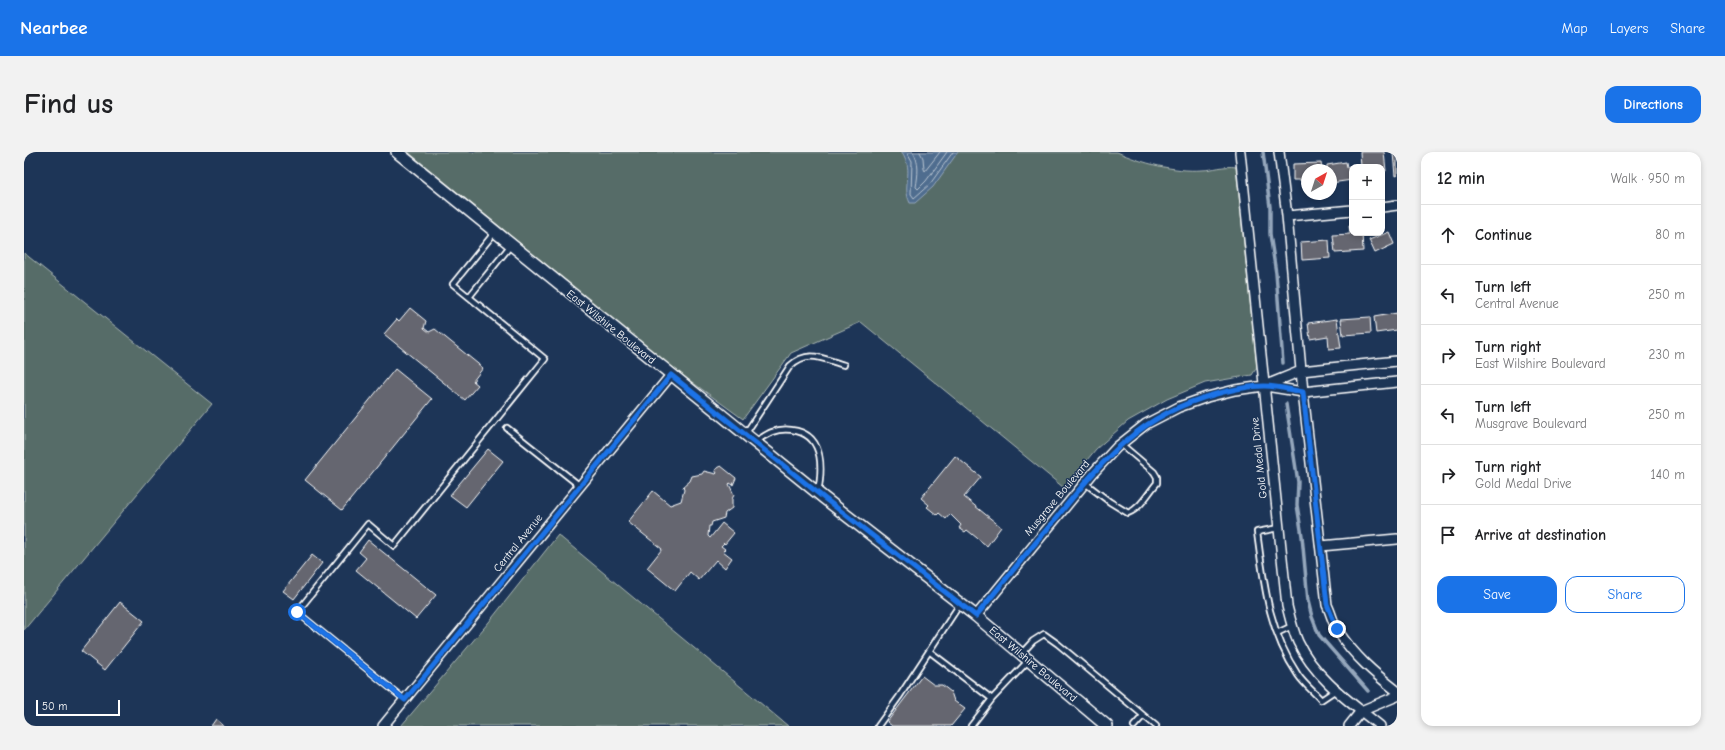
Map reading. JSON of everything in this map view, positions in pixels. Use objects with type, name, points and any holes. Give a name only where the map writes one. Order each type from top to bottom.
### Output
[{"type":"street","name":"East Wilshire Boulevard","points":[[397,152],[818,494],[976,616],[1108,726]]},
{"type":"street","name":"Gold Medal Drive","points":[[1240,152],[1287,606],[1298,642],[1309,660],[1323,678],[1380,726]]},
{"type":"street","points":[[1279,152],[1287,216],[1303,392],[1327,604],[1337,629],[1365,665],[1397,691]]},
{"type":"street","points":[[1385,207],[1397,205]]},
{"type":"street","points":[[1287,216],[1349,210]]},
{"type":"street","name":"Musgrave Boulevard","points":[[976,616],[1084,483],[1121,444],[1146,424],[1179,407],[1207,397],[1235,390],[1264,386],[1301,371],[1397,362]]},
{"type":"street","name":"Central Avenue","points":[[383,726],[671,375]]},
{"type":"street","name":"Musgrave Boulevard","points":[[1264,386],[1303,392],[1397,382]]},
{"type":"street","points":[[1321,546],[1397,539]]},
{"type":"street","points":[[1349,726],[1362,711],[1397,696]]},
{"type":"lane","points":[[405,700],[297,612],[368,524],[394,546],[545,360],[452,284],[495,232]]},
{"type":"lane","points":[[469,297],[511,245]]},
{"type":"lane","points":[[745,434],[790,366],[798,359],[807,356],[844,365]]},
{"type":"lane","points":[[507,428],[580,486]]},
{"type":"lane","points":[[754,442],[772,432],[789,429],[801,432],[817,447],[820,458],[821,474],[818,494]]},
{"type":"lane","points":[[1084,483],[1128,513],[1133,511],[1141,503],[1157,483],[1157,477],[1154,472],[1121,444]]},
{"type":"lane","points":[[1279,528],[1257,532],[1265,594],[1271,619],[1299,676],[1321,700],[1336,690]]},
{"type":"lane","points":[[878,726],[899,697],[960,604]]},
{"type":"lane","points":[[1277,633],[1292,626]]},
{"type":"lane","points":[[971,726],[1025,657],[1032,641],[1044,634],[1070,653],[1156,726]]},
{"type":"lane","points":[[929,650],[992,699]]},
{"type":"lane","points":[[1134,726],[1143,716]]},
{"type":"green space","points":[[408,152],[1117,152],[1147,163],[1180,170],[1236,167],[1257,367],[1252,375],[1205,383],[1167,399],[1128,421],[1096,449],[1064,488],[861,322],[791,353],[743,419],[674,369]]},
{"type":"green space","points":[[24,253],[212,404],[24,630]]},
{"type":"green space","points":[[558,535],[788,726],[401,726],[489,622]]},
{"type":"water","points":[[902,152],[958,152],[933,187],[915,203],[910,203],[907,190],[908,172],[906,159]]},
{"type":"building","points":[[1360,152],[1384,152],[1386,171],[1385,164],[1361,164]]},
{"type":"building","points":[[1397,152],[1397,175],[1395,176],[1393,153]]},
{"type":"building","points":[[1346,162],[1347,168],[1349,168],[1349,180],[1337,182],[1337,164],[1333,164]]},
{"type":"building","points":[[1321,163],[1321,164],[1301,164],[1301,180],[1293,180],[1293,164]]},
{"type":"building","points":[[1389,232],[1394,244],[1375,253],[1369,240],[1379,236],[1385,236],[1385,234]]},
{"type":"building","points":[[1349,234],[1349,236],[1362,236],[1363,251],[1335,253],[1333,235]]},
{"type":"building","points":[[1329,240],[1330,258],[1302,260],[1301,242]]},
{"type":"building","points":[[410,308],[426,321],[424,328],[429,332],[435,329],[483,368],[473,381],[478,385],[465,400],[384,334],[397,319],[399,321]]},
{"type":"building","points":[[1397,313],[1397,330],[1376,333],[1374,317]]},
{"type":"building","points":[[1370,317],[1371,333],[1343,335],[1341,319]]},
{"type":"building","points":[[1337,319],[1341,348],[1329,349],[1328,336],[1310,339],[1308,323]]},
{"type":"building","points":[[395,369],[432,399],[342,510],[305,480]]},
{"type":"building","points":[[488,449],[503,461],[466,507],[450,495]]},
{"type":"building","points":[[955,456],[981,477],[964,497],[1001,527],[987,546],[967,530],[965,532],[959,528],[961,525],[950,514],[946,519],[939,513],[937,515],[927,507],[929,505],[921,498]]},
{"type":"building","points":[[721,466],[736,478],[733,485],[730,483],[729,484],[734,495],[732,499],[732,508],[725,513],[724,518],[712,522],[711,526],[709,526],[708,536],[710,538],[722,523],[734,533],[725,544],[724,543],[721,546],[725,549],[723,551],[732,558],[725,568],[716,560],[699,580],[690,572],[675,591],[647,568],[662,549],[628,522],[653,491],[670,505],[681,501],[684,490],[683,487],[690,481],[692,476],[702,474],[704,471],[716,474],[717,473],[715,470]]},
{"type":"building","points":[[368,540],[436,595],[416,619],[356,570],[366,558],[359,552]]},
{"type":"building","points":[[312,555],[322,563],[294,599],[283,591]]},
{"type":"building","points":[[120,602],[144,621],[105,670],[81,651]]},
{"type":"building","points":[[922,676],[934,685],[942,685],[951,692],[954,701],[965,709],[951,726],[892,726],[887,722]]},
{"type":"building","points":[[216,719],[224,726],[211,726]]},
{"type":"waterway","points":[[1263,152],[1270,207],[1270,234],[1276,273],[1283,363]]},
{"type":"waterway","points":[[1286,404],[1298,482],[1297,505],[1302,536],[1308,601],[1312,617],[1319,635],[1368,691]]},
{"type":"route","points":[[297,612],[405,700],[671,375],[824,498],[976,616],[1093,473],[1117,447],[1146,424],[1179,407],[1207,397],[1235,390],[1264,386],[1303,392],[1327,604],[1337,629]]}]
